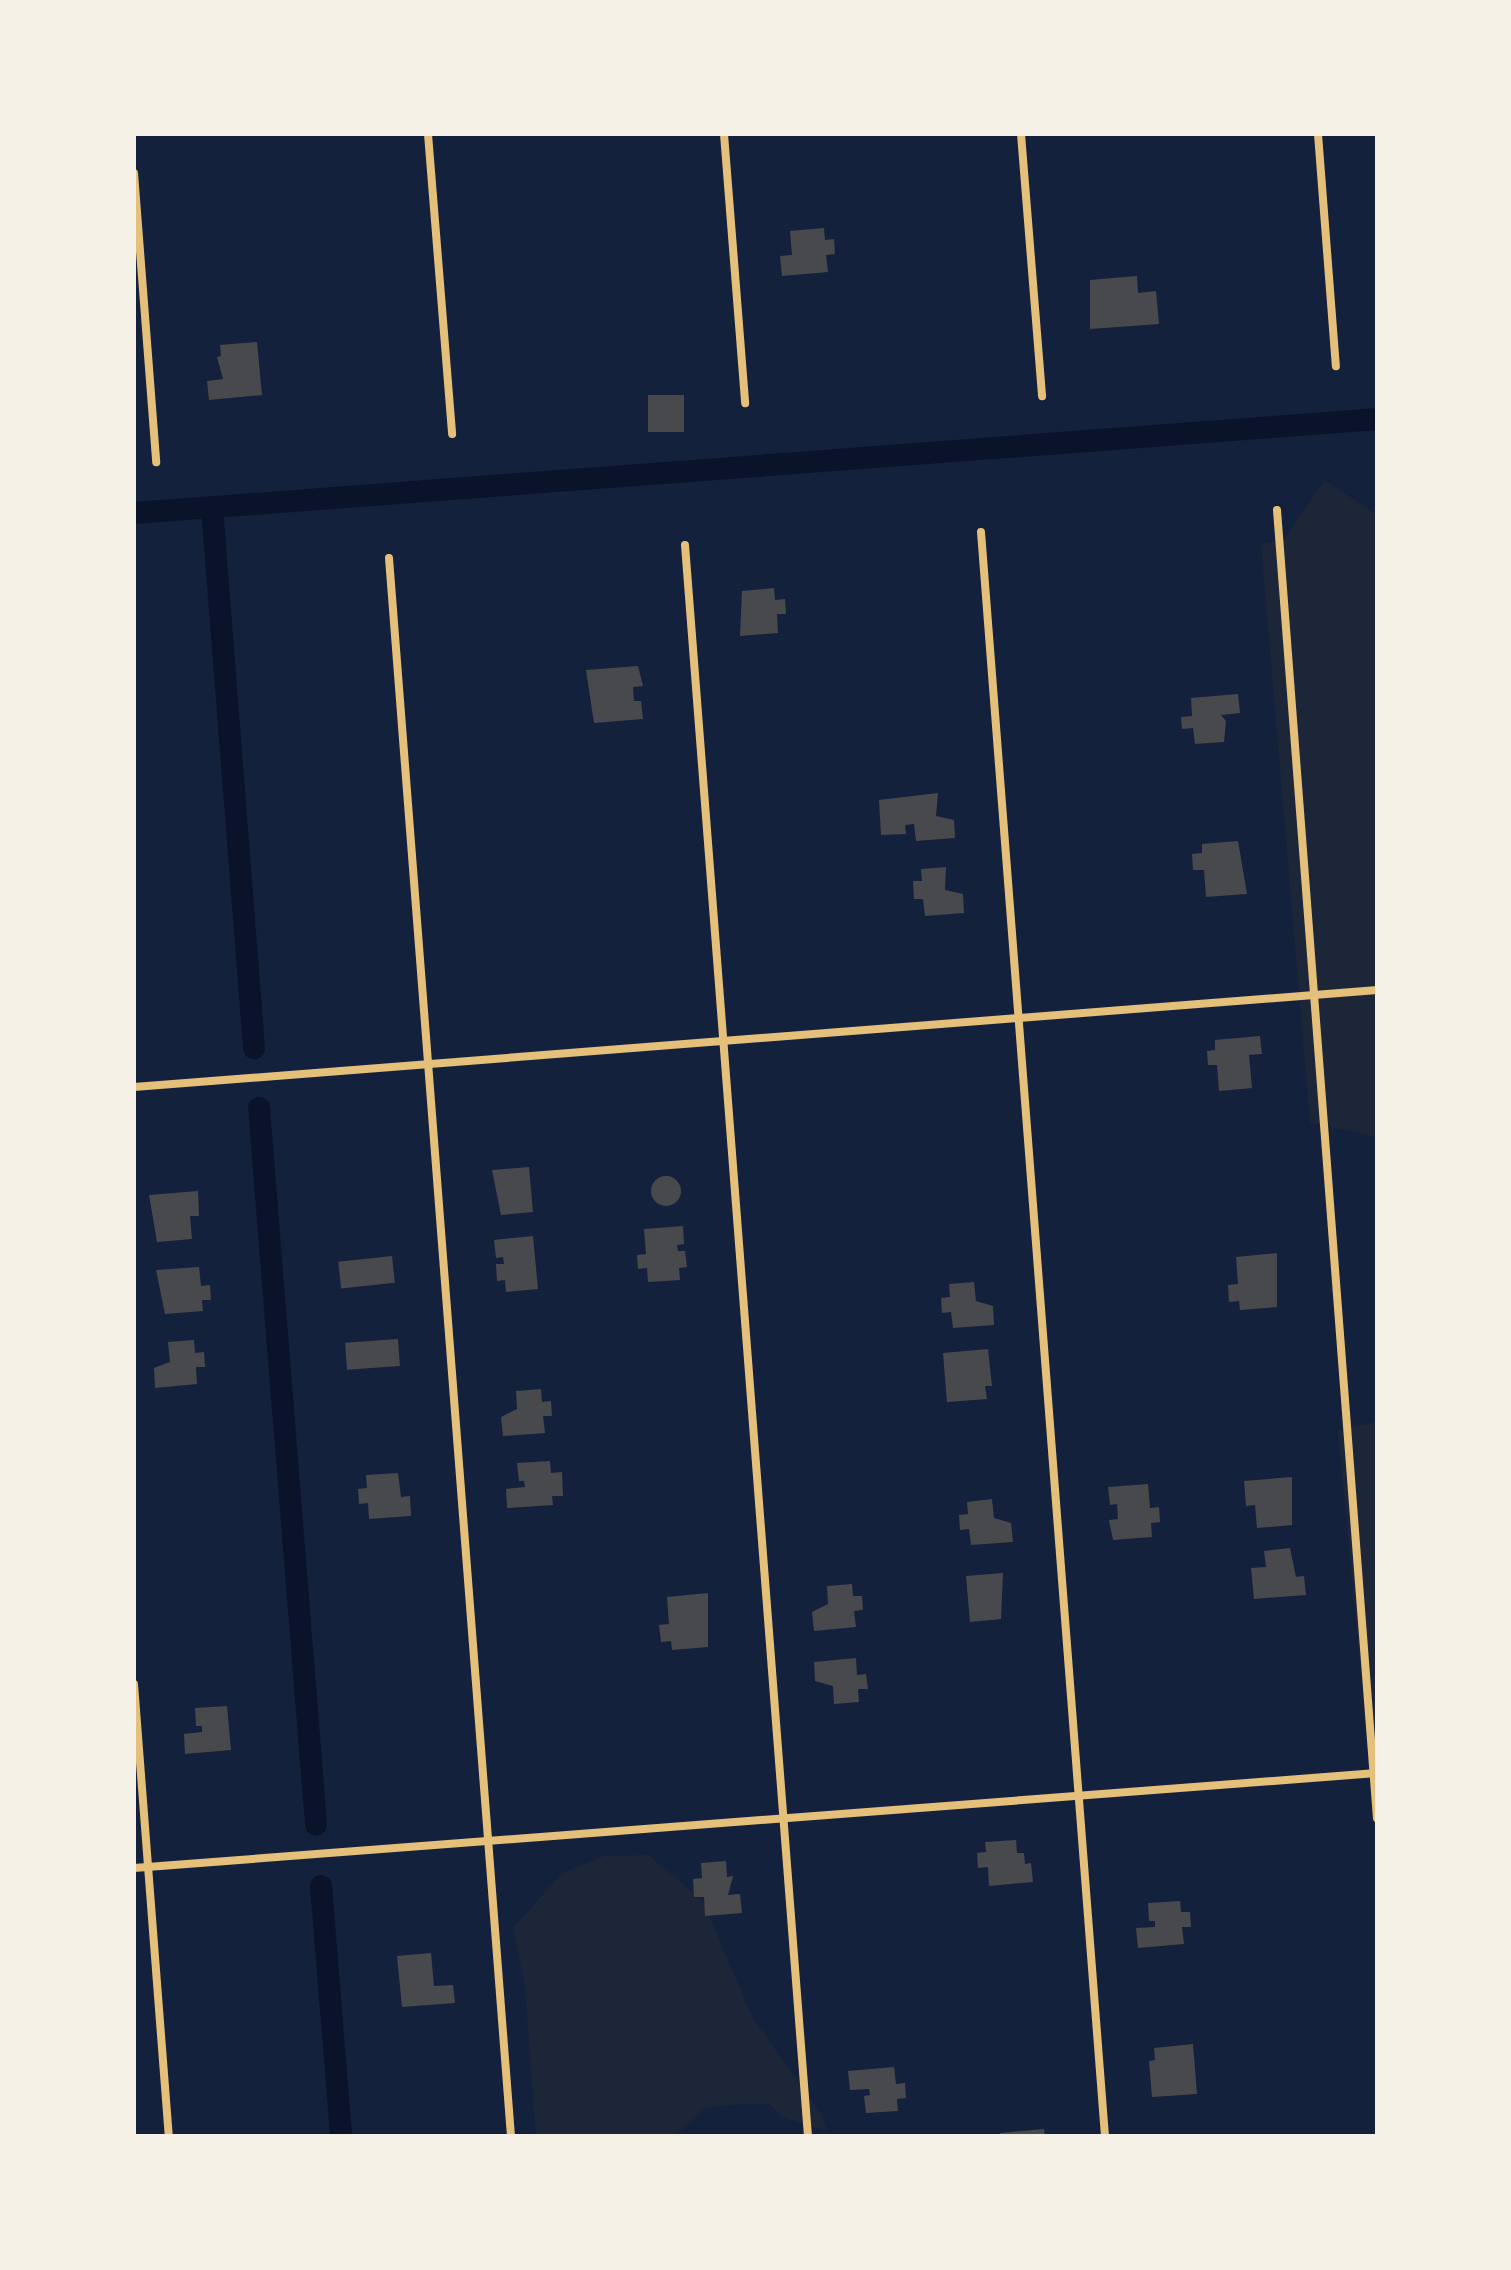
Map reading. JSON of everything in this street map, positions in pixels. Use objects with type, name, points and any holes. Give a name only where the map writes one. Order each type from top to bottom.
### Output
[{"type":"street","points":[[428,134],[452,434]]},
{"type":"street","points":[[724,134],[745,403]]},
{"type":"street","points":[[1021,134],[1042,396]]},
{"type":"street","points":[[1318,134],[1336,366]]},
{"type":"street","points":[[134,173],[156,462]]},
{"type":"street","points":[[1277,510],[1377,1818]]},
{"type":"street","points":[[981,532],[1105,2136]]},
{"type":"street","points":[[685,545],[808,2136]]},
{"type":"street","points":[[389,558],[511,2136]]},
{"type":"street","points":[[134,1087],[1377,990]]},
{"type":"street","points":[[134,1684],[169,2136]]},
{"type":"street","points":[[134,1868],[1375,1773]]},
{"type":"shaded area","points":[[1325,480],[1377,515],[1377,1137],[1310,1123],[1261,544],[1284,539]]},
{"type":"shaded area","points":[[1377,1422],[1377,1844],[1338,1430]]},
{"type":"shaded area","points":[[648,1855],[703,1901],[752,2017],[821,2114],[827,2131],[783,2117],[769,2104],[744,2104],[705,2108],[675,2136],[536,2136],[525,1987],[513,1928],[562,1873],[604,1856]]},
{"type":"building","points":[[824,228],[825,240],[834,239],[835,254],[826,255],[828,272],[782,276],[780,256],[792,255],[790,231]]},
{"type":"building","points":[[1137,276],[1138,293],[1156,291],[1159,324],[1090,329],[1090,280]]},
{"type":"building","points":[[257,342],[262,395],[209,400],[207,381],[223,379],[217,357],[221,356],[220,345]]},
{"type":"building","points":[[648,395],[684,395],[684,432],[648,432]]},
{"type":"building","points":[[774,588],[775,600],[785,599],[786,614],[777,614],[778,633],[740,636],[742,591]]},
{"type":"building","points":[[638,666],[643,686],[633,687],[634,701],[641,701],[643,719],[594,723],[586,670]]},
{"type":"building","points":[[1238,694],[1240,713],[1221,715],[1226,721],[1224,742],[1195,744],[1193,728],[1182,729],[1181,717],[1192,716],[1191,698]]},
{"type":"building","points":[[938,793],[936,816],[954,820],[955,838],[916,841],[914,824],[905,825],[906,834],[881,835],[879,800]]},
{"type":"building","points":[[1238,841],[1247,894],[1206,897],[1204,870],[1193,870],[1192,854],[1202,853],[1202,844]]},
{"type":"building","points":[[946,867],[945,890],[963,894],[964,913],[925,916],[923,899],[914,899],[913,881],[922,881],[921,869]]},
{"type":"building","points":[[1260,1036],[1262,1054],[1249,1055],[1252,1088],[1219,1091],[1217,1065],[1208,1065],[1207,1051],[1215,1050],[1215,1040]]},
{"type":"building","points":[[529,1167],[533,1212],[501,1215],[492,1170]]},
{"type":"building","points":[[666,1176],[677,1180],[681,1191],[677,1202],[666,1206],[655,1202],[651,1191],[655,1180]]},
{"type":"building","points":[[198,1191],[199,1216],[190,1216],[192,1239],[157,1242],[149,1195]]},
{"type":"building","points":[[683,1226],[684,1244],[677,1245],[678,1251],[685,1251],[687,1267],[679,1268],[680,1280],[648,1282],[647,1268],[638,1269],[637,1255],[646,1254],[644,1229]]},
{"type":"building","points":[[533,1236],[538,1289],[506,1292],[505,1280],[497,1281],[496,1264],[504,1264],[503,1257],[496,1258],[494,1240]]},
{"type":"building","points":[[1277,1253],[1277,1307],[1240,1310],[1239,1301],[1229,1302],[1228,1285],[1238,1284],[1236,1257]]},
{"type":"building","points":[[392,1256],[395,1283],[341,1288],[338,1262]]},
{"type":"building","points":[[199,1267],[201,1286],[210,1285],[211,1300],[202,1300],[203,1311],[165,1314],[156,1270]]},
{"type":"building","points":[[974,1282],[976,1301],[993,1306],[994,1325],[953,1328],[951,1312],[942,1313],[941,1298],[950,1297],[949,1284]]},
{"type":"building","points":[[398,1339],[400,1366],[347,1370],[345,1343]]},
{"type":"building","points":[[194,1340],[195,1353],[204,1352],[205,1367],[196,1367],[197,1384],[155,1388],[154,1368],[170,1362],[168,1342]]},
{"type":"building","points":[[988,1349],[992,1386],[985,1386],[987,1399],[947,1402],[943,1353]]},
{"type":"building","points":[[541,1389],[542,1402],[551,1401],[552,1416],[543,1416],[545,1433],[503,1436],[501,1417],[517,1409],[516,1391]]},
{"type":"building","points":[[550,1461],[551,1473],[562,1472],[563,1496],[552,1496],[553,1505],[507,1508],[506,1489],[525,1487],[524,1481],[519,1481],[517,1463]]},
{"type":"building","points":[[398,1473],[401,1497],[410,1496],[411,1516],[369,1519],[368,1503],[359,1504],[358,1489],[367,1488],[366,1475]]},
{"type":"building","points":[[1292,1477],[1292,1525],[1257,1528],[1255,1505],[1246,1506],[1244,1481]]},
{"type":"building","points":[[1148,1484],[1150,1508],[1159,1507],[1160,1522],[1151,1523],[1152,1537],[1113,1540],[1109,1520],[1118,1519],[1117,1504],[1110,1505],[1108,1487]]},
{"type":"building","points":[[992,1499],[994,1518],[1011,1523],[1013,1542],[971,1545],[969,1529],[960,1530],[959,1515],[968,1514],[967,1502]]},
{"type":"building","points":[[1290,1548],[1296,1577],[1304,1576],[1306,1595],[1254,1599],[1251,1568],[1266,1567],[1264,1551]]},
{"type":"building","points":[[1003,1573],[1001,1619],[970,1622],[966,1576]]},
{"type":"building","points":[[852,1584],[853,1596],[862,1596],[863,1610],[854,1611],[856,1627],[814,1631],[812,1612],[828,1604],[827,1586]]},
{"type":"building","points":[[708,1593],[708,1647],[672,1650],[671,1641],[661,1642],[659,1625],[669,1624],[667,1597]]},
{"type":"building","points":[[856,1658],[857,1675],[866,1674],[868,1689],[858,1689],[859,1702],[834,1704],[833,1686],[815,1681],[814,1662]]},
{"type":"building","points":[[227,1706],[231,1750],[185,1754],[184,1734],[202,1732],[202,1726],[196,1726],[195,1708]]},
{"type":"building","points":[[1016,1840],[1017,1853],[1024,1853],[1025,1864],[1031,1863],[1033,1882],[989,1886],[988,1867],[978,1868],[977,1853],[986,1852],[985,1842]]},
{"type":"building","points":[[726,1861],[727,1877],[733,1876],[728,1895],[740,1894],[742,1913],[705,1916],[704,1897],[694,1897],[693,1879],[702,1878],[701,1863]]},
{"type":"building","points":[[1180,1901],[1181,1912],[1190,1912],[1191,1927],[1182,1927],[1184,1944],[1138,1948],[1136,1928],[1155,1927],[1155,1921],[1149,1921],[1148,1903]]},
{"type":"building","points":[[431,1953],[434,1986],[453,1985],[455,2003],[402,2007],[397,1956]]},
{"type":"building","points":[[1193,2044],[1197,2094],[1152,2097],[1149,2061],[1155,2060],[1154,2048]]},
{"type":"building","points":[[894,2067],[896,2084],[905,2083],[906,2098],[897,2099],[898,2111],[866,2113],[864,2096],[870,2095],[869,2089],[850,2090],[848,2071]]},
{"type":"building","points":[[1044,2129],[1045,2136],[1000,2136],[1000,2133]]},
{"type":"waterway","points":[[134,513],[1377,419]]},
{"type":"waterway","points":[[212,507],[254,1048]]},
{"type":"waterway","points":[[259,1108],[316,1825]]},
{"type":"waterway","points":[[321,1886],[341,2136]]}]
